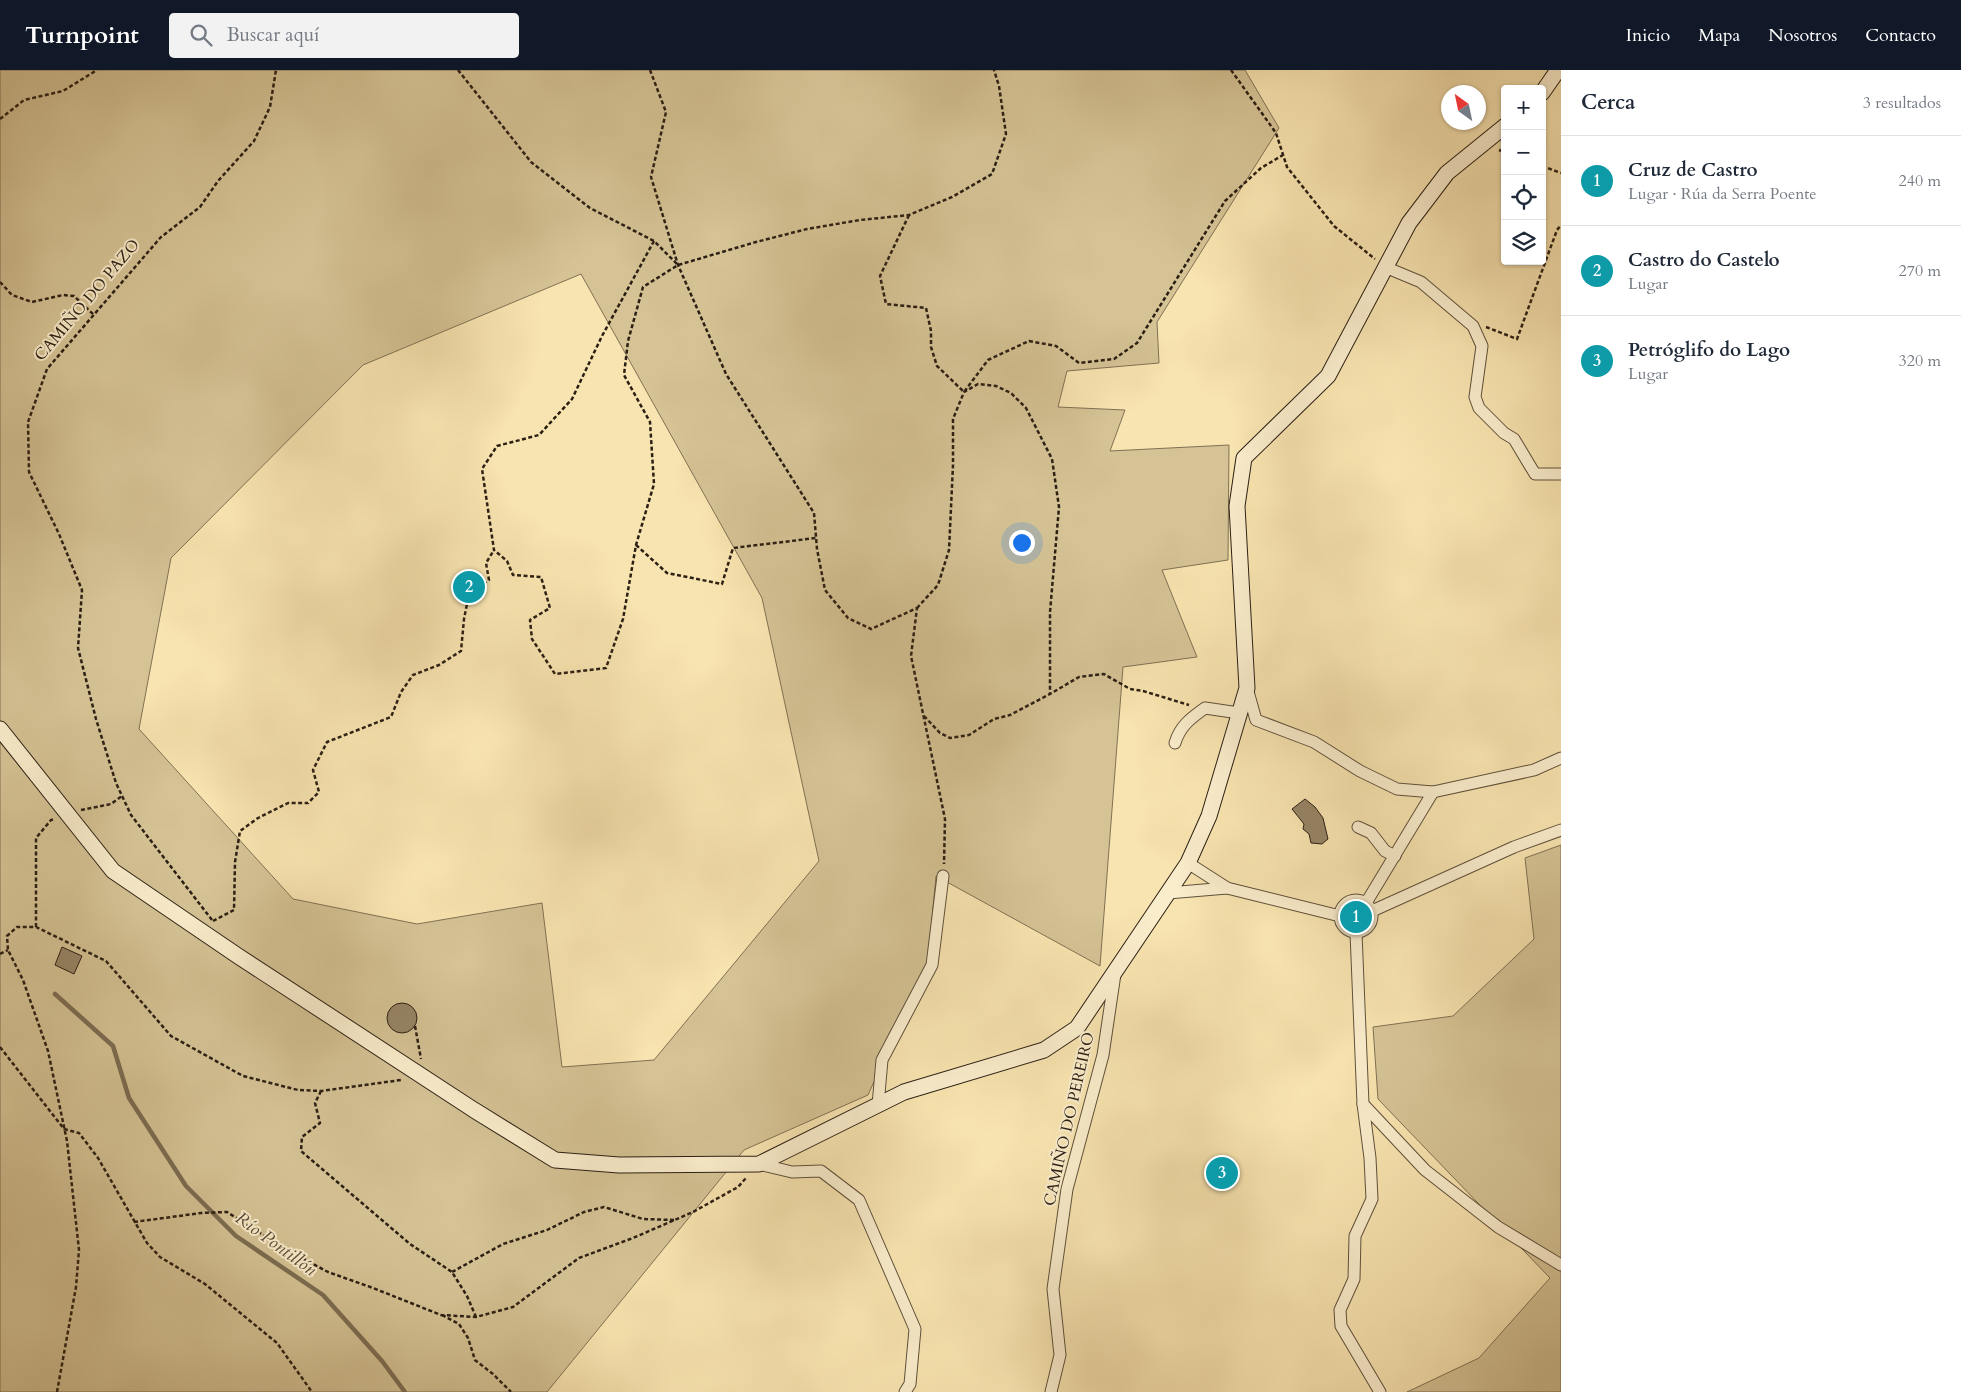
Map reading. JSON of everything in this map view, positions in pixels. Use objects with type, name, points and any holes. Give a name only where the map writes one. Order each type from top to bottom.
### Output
[{"type":"street","points":[[1546,87],[1558,70]]},
{"type":"street","points":[[1501,129],[1447,173],[1408,223],[1328,376],[1244,458],[1237,506],[1246,688],[1256,720],[1314,742],[1360,771],[1396,789],[1434,792],[1534,770],[1561,758]]},
{"type":"street","points":[[1385,267],[1421,282],[1473,326],[1482,346],[1475,397],[1479,408],[1504,433],[1514,439],[1535,474],[1561,474]]},
{"type":"street","points":[[759,1164],[904,1092],[1044,1050],[1077,1028],[1188,863],[1209,816],[1246,688]]},
{"type":"street","points":[[1175,743],[1178,734],[1188,719],[1205,708],[1239,713]]},
{"type":"street","points":[[0,729],[113,871],[209,927],[424,1077],[555,1160],[619,1165],[759,1164],[792,1172],[821,1171],[859,1200],[915,1329],[910,1384],[904,1392]]},
{"type":"street","points":[[1369,907],[1395,856],[1434,792]]},
{"type":"street","points":[[1358,827],[1371,833],[1385,851],[1395,856]]},
{"type":"street","points":[[1369,907],[1514,847],[1561,830]]},
{"type":"street","points":[[1188,863],[1227,888],[1340,916]]},
{"type":"street","points":[[878,1106],[882,1060],[932,965],[943,876]]},
{"type":"street","points":[[1168,893],[1227,888]]},
{"type":"street","points":[[1351,900],[1362,901],[1369,907],[1372,921],[1370,926],[1356,932],[1346,930],[1340,916],[1343,906],[1351,900]]},
{"type":"street","points":[[1356,932],[1363,1104],[1370,1158],[1372,1199],[1355,1236],[1354,1279],[1340,1310],[1341,1326],[1380,1392]]},
{"type":"street","name":"CAMIÑO DO PEREIRO","points":[[1051,1392],[1060,1355],[1053,1290],[1067,1189],[1103,1055],[1116,971]]},
{"type":"street","points":[[1363,1104],[1426,1170],[1498,1226],[1561,1265]]},
{"type":"path","points":[[0,119],[24,100],[63,91],[97,70]]},
{"type":"path","name":"CAMIÑO DO PAZO","points":[[209,927],[131,814],[116,783],[78,648],[82,590],[59,534],[29,472],[28,422],[47,369],[161,237],[200,207],[218,181],[254,141],[270,107],[276,70]]},
{"type":"path","points":[[458,70],[531,162],[590,208],[654,241],[678,265]]},
{"type":"path","points":[[650,70],[666,112],[651,177],[678,265],[726,374],[814,514],[825,590],[848,618],[871,629],[917,608],[938,584],[949,550],[953,419],[964,392],[988,360],[1029,341],[1056,346],[1079,363],[1114,359],[1137,343],[1225,201],[1261,168],[1283,155]]},
{"type":"path","points":[[654,241],[602,336],[572,399],[539,435],[497,446],[482,469],[494,550],[506,561],[513,575],[541,577],[550,608],[530,620],[532,639],[555,674],[606,668],[623,619],[636,545],[654,484],[650,422],[624,375],[628,341],[643,288],[678,265],[756,242],[807,229],[860,220],[909,215],[952,197],[992,174],[1006,134],[999,86],[994,70]]},
{"type":"path","points":[[1231,70],[1276,133],[1287,167],[1334,226],[1385,267]]},
{"type":"path","points":[[1546,167],[1561,173]]},
{"type":"path","points":[[909,215],[880,276],[886,304],[926,308],[931,331],[932,348],[937,366],[964,392]]},
{"type":"path","points":[[1466,319],[1517,339],[1557,230],[1561,225]]},
{"type":"path","points":[[0,282],[12,295],[32,302],[63,295],[74,296],[94,315]]},
{"type":"path","points":[[964,392],[978,384],[996,386],[1011,393],[1026,408],[1052,459],[1059,507],[1050,612],[1050,694]]},
{"type":"path","points":[[636,545],[666,573],[722,584],[733,548],[816,538]]},
{"type":"path","points":[[209,927],[234,910],[235,862],[240,831],[258,818],[288,803],[308,803],[319,792],[313,770],[327,742],[391,717],[401,692],[413,675],[439,666],[461,651],[464,618],[469,594],[490,580],[486,563],[494,550]]},
{"type":"path","points":[[917,608],[911,656],[945,819],[943,876]]},
{"type":"path","points":[[924,715],[940,734],[950,738],[969,734],[994,719],[1010,715],[1079,677],[1104,674],[1130,689],[1143,691],[1179,703],[1205,708]]},
{"type":"path","points":[[36,927],[36,838],[52,820],[66,813],[111,804],[122,796]]},
{"type":"path","points":[[57,1392],[76,1287],[79,1250],[64,1130],[48,1051],[23,980],[8,950],[6,936],[17,927],[36,927],[106,962],[171,1036],[243,1076],[298,1090],[368,1086],[424,1077],[416,1026]]},
{"type":"path","points":[[0,954],[8,950]]},
{"type":"path","points":[[0,1047],[64,1130],[79,1133],[98,1158],[147,1243],[160,1257],[205,1284],[277,1343],[312,1392]]},
{"type":"path","points":[[321,1090],[315,1103],[320,1123],[302,1137],[301,1151],[410,1244],[452,1272],[476,1317]]},
{"type":"path","points":[[441,1315],[476,1317],[513,1307],[579,1258],[677,1220],[738,1187],[759,1164]]},
{"type":"path","points":[[452,1272],[503,1244],[548,1230],[584,1212],[604,1207],[643,1219],[677,1220]]},
{"type":"path","points":[[134,1222],[201,1213],[227,1212],[287,1250],[328,1272],[374,1288],[459,1324],[468,1338],[475,1360],[494,1374],[511,1392]]},
{"type":"shaded area","points":[[0,70],[1245,70],[1279,128],[1157,322],[1159,363],[1067,371],[1058,407],[1125,410],[1110,451],[1229,445],[1228,560],[1162,570],[1197,657],[1123,667],[1100,966],[936,876],[928,961],[868,1095],[744,1150],[547,1392],[0,1392]],"holes":[[[581,274],[762,598],[819,861],[654,1060],[562,1067],[542,903],[417,924],[293,899],[139,729],[171,558],[363,365]]]},
{"type":"shaded area","points":[[1561,845],[1561,1392],[1407,1392],[1479,1358],[1550,1278],[1378,1099],[1373,1027],[1453,1016],[1534,939],[1525,858]]},
{"type":"building","points":[[1305,799],[1315,807],[1323,818],[1328,839],[1322,844],[1311,843],[1309,834],[1303,829],[1304,824],[1292,809]]},
{"type":"building","points":[[62,947],[82,956],[74,974],[55,965]]},
{"type":"building","points":[[402,1003],[413,1007],[417,1018],[413,1029],[402,1033],[391,1029],[387,1018],[391,1007]]},
{"type":"waterway","name":"Río Pontillón","points":[[55,994],[113,1046],[129,1098],[186,1186],[236,1236],[323,1295],[382,1361],[405,1392]]},
{"type":"place","name":"Castro do Castelo","points":[[469,587]]},
{"type":"place","name":"Cruz de Castro","points":[[1356,917]]},
{"type":"place","name":"Petróglifo do Lago","points":[[1222,1173]]}]
